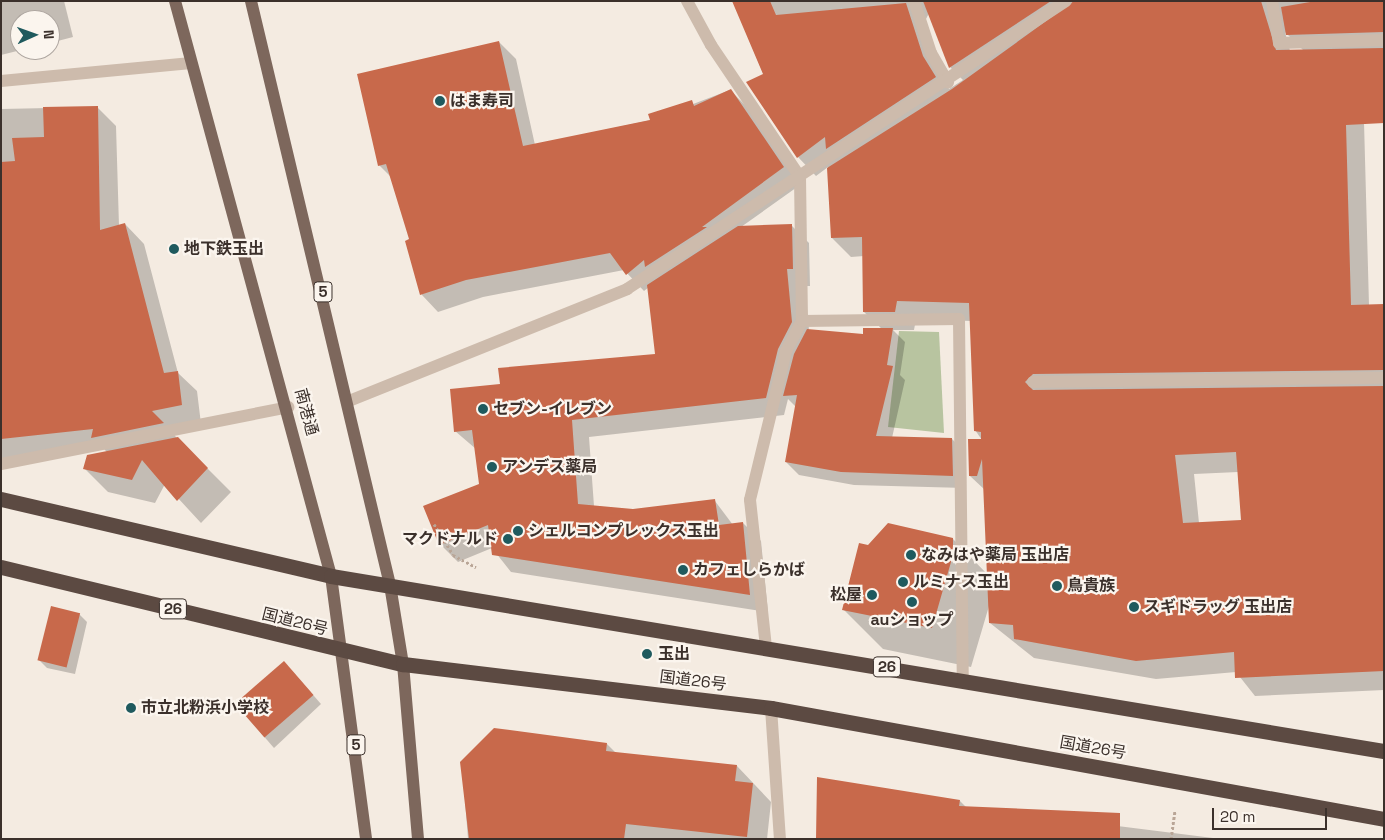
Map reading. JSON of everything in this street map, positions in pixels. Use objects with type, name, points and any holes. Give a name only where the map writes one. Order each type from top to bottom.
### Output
[{"type":"highway","name":"26","points":[[1,499],[331,576],[390,584],[1384,751]]},
{"type":"highway","name":"国道26号","points":[[1,566],[345,652],[403,664],[771,708],[1384,819]]},
{"type":"main road","name":"南港通","points":[[175,1],[288,407],[331,576],[345,652],[366,839]]},
{"type":"main road","name":"5","points":[[251,1],[350,400],[390,584],[403,664],[418,839]]},
{"type":"street","points":[[687,1],[711,45],[800,177],[802,321],[786,351],[750,500],[766,647]]},
{"type":"street","points":[[914,1],[932,53],[948,82]]},
{"type":"street","points":[[350,400],[627,289],[948,82],[1066,1]]},
{"type":"street","points":[[1272,1],[1279,43],[1384,40]]},
{"type":"street","points":[[1,81],[191,63]]},
{"type":"street","points":[[802,321],[959,319],[963,680]]},
{"type":"street","points":[[1033,382],[1384,378]]},
{"type":"street","points":[[1,464],[288,407]]},
{"type":"street","points":[[771,708],[780,839]]},
{"type":"path","points":[[434,524],[453,555],[476,567]]},
{"type":"path","points":[[1171,839],[1175,811]]},
{"type":"green space","points":[[899,331],[939,332],[944,433],[888,427]]},
{"type":"building","points":[[732,1],[770,1],[776,15],[906,3],[923,56],[936,77],[826,149],[825,137],[797,158],[746,82],[763,74]]},
{"type":"building","points":[[923,1],[1051,1],[949,68]]},
{"type":"building","points":[[1074,1],[1261,1],[1276,50],[1384,48],[1384,123],[1346,125],[1351,305],[1384,304],[1384,370],[1033,374],[1025,382],[1033,390],[1384,386],[1384,671],[1235,678],[1234,652],[1136,661],[1014,639],[1013,625],[989,623],[982,459],[977,476],[969,476],[968,439],[981,439],[981,432],[974,431],[969,303],[897,301],[895,312],[863,312],[862,237],[831,238],[827,168],[952,89]],"holes":[[[1236,452],[1241,520],[1183,523],[1175,455]]]},
{"type":"building","points":[[1316,1],[1384,1],[1384,32],[1286,35],[1281,7]]},
{"type":"building","points":[[499,41],[523,146],[650,120],[648,114],[692,100],[694,106],[731,89],[784,167],[702,227],[707,227],[645,267],[644,260],[626,275],[610,253],[466,280],[420,295],[405,241],[409,239],[386,164],[378,166],[357,74]]},
{"type":"building","points":[[98,106],[100,230],[125,223],[164,373],[178,371],[182,405],[152,411],[164,423],[91,438],[93,429],[1,439],[1,162],[15,161],[12,138],[44,137],[43,107]]},
{"type":"building","points":[[792,224],[793,269],[787,269],[792,322],[778,349],[766,398],[572,420],[578,504],[633,509],[715,499],[719,525],[743,522],[750,595],[492,555],[488,525],[439,545],[423,506],[479,484],[472,430],[454,432],[450,389],[500,384],[498,368],[655,354],[647,285],[738,226]]},
{"type":"building","points":[[863,328],[893,328],[887,365],[893,366],[876,436],[952,438],[953,476],[841,472],[785,462],[797,395],[783,396],[794,354],[807,329],[863,334]]},
{"type":"building","points":[[178,437],[208,468],[177,501],[142,460],[132,480],[83,469],[87,455]]},
{"type":"building","name":"ルミナス玉出","points":[[888,523],[953,538],[953,555],[932,628],[842,610],[859,543],[868,545]]},
{"type":"building","points":[[51,606],[80,613],[67,668],[37,660]]},
{"type":"building","points":[[284,661],[314,695],[264,738],[235,704]]},
{"type":"building","points":[[494,728],[607,743],[606,751],[737,765],[735,781],[753,783],[747,837],[626,824],[624,839],[469,839],[460,762]]},
{"type":"building","points":[[817,777],[960,800],[959,806],[1120,813],[1120,839],[816,839]]},
{"type":"place","name":"はま寿司","points":[[440,101]]},
{"type":"place","name":"地下鉄玉出","points":[[174,249]]},
{"type":"place","name":"セブン-イレブン","points":[[483,409]]},
{"type":"place","name":"アンデス薬局","points":[[492,467]]},
{"type":"place","name":"シェルコンプレックス玉出","points":[[518,531]]},
{"type":"place","name":"マクドナルド","points":[[508,539]]},
{"type":"place","name":"なみはや薬局 玉出店","points":[[911,555]]},
{"type":"place","name":"カフェしらかば","points":[[683,570]]},
{"type":"place","name":"ルミナス玉出","points":[[903,582]]},
{"type":"place","name":"鳥貴族","points":[[1057,586]]},
{"type":"place","name":"松屋","points":[[872,595]]},
{"type":"place","name":"auショップ","points":[[912,602]]},
{"type":"place","name":"スギドラッグ 玉出店","points":[[1134,607]]},
{"type":"place","name":"玉出","points":[[647,654]]},
{"type":"place","name":"市立北粉浜小学校","points":[[131,708]]}]
